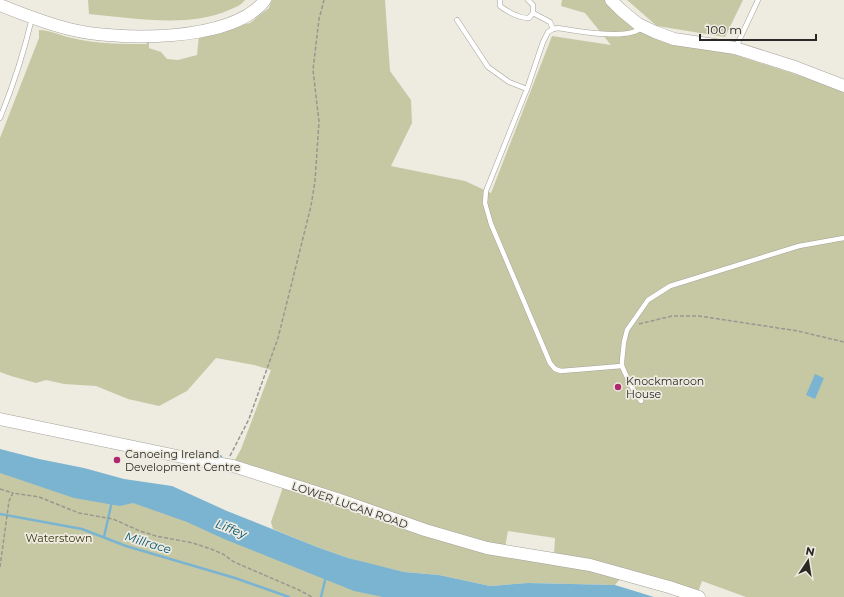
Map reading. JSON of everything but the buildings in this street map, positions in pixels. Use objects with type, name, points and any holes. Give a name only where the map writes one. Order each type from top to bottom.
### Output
[{"type":"street","points":[[0,5],[68,29],[94,34],[160,36],[185,33],[227,24],[247,17],[265,0]]},
{"type":"street","points":[[611,0],[638,24],[655,32],[674,39],[735,48],[844,86]]},
{"type":"street","name":"LOWER LUCAN ROAD","points":[[0,419],[225,465],[337,499],[424,530],[487,548],[590,565],[699,597]]},
{"type":"lane","points":[[500,0],[500,6],[505,10],[523,18],[529,18],[533,13],[533,5],[528,0]]},
{"type":"lane","points":[[735,48],[758,0]]},
{"type":"lane","points":[[533,13],[550,22],[553,29]]},
{"type":"lane","points":[[0,118],[9,96],[32,17]]},
{"type":"lane","points":[[457,20],[488,67],[509,82],[527,89]]},
{"type":"lane","points":[[622,366],[561,371],[555,369],[550,363],[487,213],[485,203],[486,191],[548,32],[553,29],[621,34],[639,31],[643,26]]},
{"type":"lane","points":[[641,401],[633,389],[622,366],[624,342],[627,330],[648,300],[670,286],[799,246],[844,238]]},
{"type":"path","points":[[225,465],[249,419],[278,338],[311,206],[315,181],[319,122],[313,70],[319,19],[324,0]]},
{"type":"path","points":[[633,320],[639,324],[672,316],[700,316],[798,331],[844,342]]},
{"type":"path","points":[[0,490],[39,497],[79,513],[113,519],[145,533],[193,543],[211,549],[224,554],[234,562],[312,597]]},
{"type":"path","points":[[0,567],[4,529],[9,501],[13,493]]},
{"type":"green space","points":[[88,0],[245,0],[236,7],[213,16],[196,19],[160,20],[89,14]]},
{"type":"green space","points":[[272,0],[385,0],[390,71],[411,100],[412,123],[391,166],[465,181],[491,193],[552,36],[611,45],[585,13],[561,6],[562,0],[606,0],[618,13],[729,53],[844,90],[844,597],[746,597],[702,581],[698,592],[554,554],[555,538],[508,531],[505,547],[452,534],[235,460],[241,449],[271,370],[254,365],[216,358],[187,391],[159,406],[128,399],[96,386],[64,384],[46,380],[36,383],[0,372],[0,138],[39,38],[39,30],[99,43],[146,44],[149,41],[149,48],[161,52],[167,59],[178,60],[197,55],[199,35],[250,23],[269,8]]},
{"type":"green space","points":[[627,0],[743,0],[725,37],[657,26]]},
{"type":"green space","name":"Waterstown","points":[[0,464],[460,597],[0,597]]},
{"type":"green space","points":[[283,487],[562,564],[621,578],[615,585],[528,583],[490,586],[439,575],[404,572],[369,564],[317,547],[273,529],[271,522]]},
{"type":"water","points":[[815,374],[824,378],[815,399],[806,395]]},
{"type":"water","name":"Liffey","points":[[0,449],[84,468],[124,479],[172,486],[227,511],[317,547],[348,558],[404,572],[439,575],[490,586],[528,583],[615,585],[654,597],[383,597],[354,591],[224,539],[187,522],[133,503],[120,506],[74,498],[0,473]]},
{"type":"waterway","points":[[104,537],[112,501]]},
{"type":"waterway","name":"Millrace","points":[[0,514],[82,529],[126,546],[235,578],[289,597]]},
{"type":"waterway","points":[[321,597],[326,576]]},
{"type":"place","name":"Knockmaroon House","points":[[618,387]]},
{"type":"place","name":"Canoeing Ireland Development Centre","points":[[117,460]]}]
